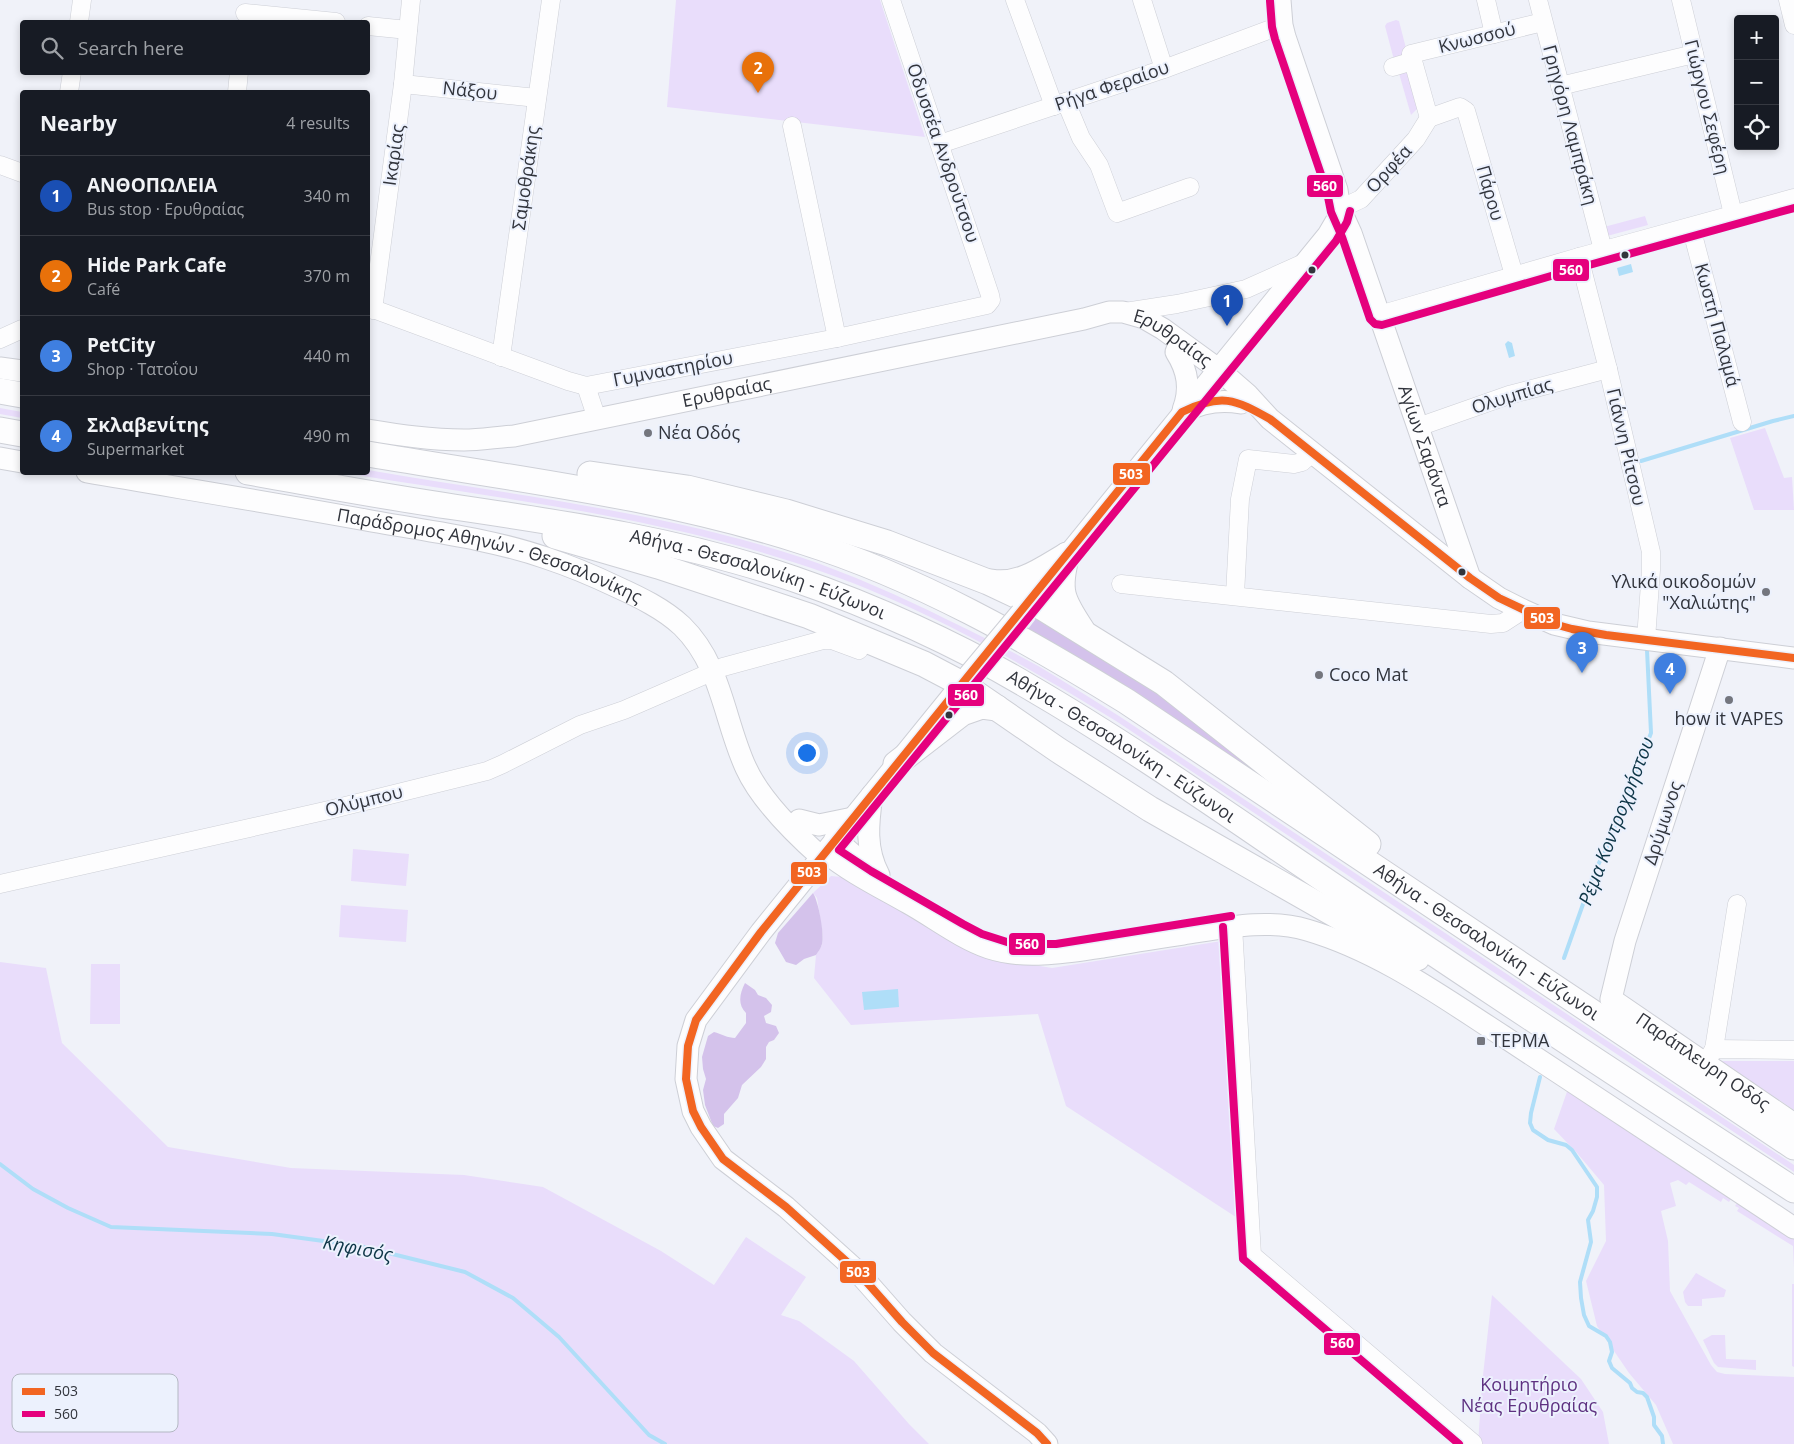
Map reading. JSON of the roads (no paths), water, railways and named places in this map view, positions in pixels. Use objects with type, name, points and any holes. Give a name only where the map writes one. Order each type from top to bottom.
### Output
[{"type":"highway","points":[[0,391],[20,395]]},
{"type":"highway","points":[[0,430],[20,434]]},
{"type":"highway","name":"Αθήνα - Θεσσαλονίκη - Εύζωνοι","points":[[370,454],[646,500],[743,523],[806,542],[914,585],[1046,652],[1126,701],[1794,1147]]},
{"type":"highway","points":[[458,469],[543,470],[630,479],[705,492],[786,512],[840,528],[887,543],[988,582],[1001,584],[1018,581],[1067,555]]},
{"type":"highway","name":"Αθήνα - Θεσσαλονίκη - Εύζωνοι","points":[[265,475],[655,541],[792,578],[898,620],[1028,686],[1107,734],[1498,997],[1794,1190]]},
{"type":"highway","points":[[450,507],[658,566],[809,616],[919,668],[966,679],[1004,713],[1058,750],[1150,808],[1369,934],[1498,997]]},
{"type":"highway","points":[[1067,555],[1060,582],[1070,611],[1084,632]]},
{"type":"highway","points":[[988,582],[1025,607],[1084,632],[1164,682],[1470,924],[1489,942]]},
{"type":"highway","points":[[896,764],[962,713],[982,706],[1004,713]]},
{"type":"main road","points":[[1280,0],[1282,25],[1337,190],[1340,209]]},
{"type":"main road","name":"Ερυθραίας","points":[[1047,1444],[1037,1433],[933,1353],[857,1272],[786,1207],[723,1159],[700,1128],[693,1110],[686,1079],[688,1046],[696,1020],[748,948],[1306,261],[1334,226],[1340,209]]},
{"type":"main road","name":"Αγίων Σαράντα","points":[[1340,209],[1351,233],[1470,578]]},
{"type":"main road","name":"Ερυθραίας","points":[[370,430],[412,437],[465,440],[514,436],[1084,319],[1109,312],[1123,312],[1144,318],[1162,329],[1213,375]]},
{"type":"main road","name":"Ερυθραίας","points":[[1084,319],[1102,319],[1137,328],[1213,375]]},
{"type":"main road","points":[[1239,343],[1239,373],[1245,399]]},
{"type":"main road","points":[[1176,352],[1187,375],[1187,394],[1182,412]]},
{"type":"main road","points":[[0,368],[20,372]]},
{"type":"main road","points":[[1213,375],[1470,578],[1499,598],[1523,610],[1554,624],[1572,629],[1606,635],[1794,658]]},
{"type":"main road","points":[[1182,412],[1211,402],[1245,399]]},
{"type":"main road","points":[[0,458],[20,462]]},
{"type":"main road","name":"Παράδρομος Αθηνών - Θεσσαλονίκης","points":[[105,475],[458,536],[546,558],[633,594],[668,615],[682,626],[693,640],[712,671],[726,705],[745,766],[757,789],[792,829],[881,880]]},
{"type":"main road","name":"Δρύμωνος","points":[[1611,999],[1625,941],[1720,648]]},
{"type":"main road","points":[[872,794],[868,822],[869,846],[875,867],[881,880],[911,904]]},
{"type":"main road","name":"Παράδρομος Αθηνών - Θεσσαλονίκης","points":[[773,807],[799,820],[862,879],[911,904],[964,937],[990,948],[1037,955],[1071,952],[1233,926],[1278,925],[1304,928],[1340,940],[1426,987],[1794,1228]]},
{"type":"main road","points":[[799,820],[819,825],[853,818]]},
{"type":"main road","name":"Παράπλευρη Οδός","points":[[1611,999],[1710,1057],[1794,1124]]},
{"type":"street","points":[[79,20],[82,0]]},
{"type":"street","name":"Ικαρίας","points":[[370,308],[403,84],[411,0]]},
{"type":"street","name":"Σαμοθράκης","points":[[501,356],[552,0]]},
{"type":"street","name":"Οδυσσέα Ανδρούτσου","points":[[891,0],[990,295],[991,300],[987,304]]},
{"type":"street","points":[[1015,0],[1060,104],[1099,165],[1117,213],[1190,188]]},
{"type":"street","points":[[1142,0],[1164,69]]},
{"type":"street","points":[[1486,0],[1494,34]]},
{"type":"street","name":"Γρηγόρη Λαμπράκη","points":[[1538,0],[1603,250]]},
{"type":"street","name":"Γιώργου Σεφέρη","points":[[1681,0],[1733,214]]},
{"type":"street","points":[[1788,0],[1794,25]]},
{"type":"street","points":[[245,12],[318,20]]},
{"type":"street","name":"Κνωσσού","points":[[1393,66],[1412,58],[1543,22]]},
{"type":"street","name":"Ρήγα Φεραίου","points":[[940,144],[1164,69],[1282,25]]},
{"type":"street","points":[[370,26],[408,30]]},
{"type":"street","points":[[1560,86],[1694,54]]},
{"type":"street","points":[[1412,58],[1425,124]]},
{"type":"street","points":[[69,90],[72,75]]},
{"type":"street","points":[[237,90],[239,75]]},
{"type":"street","name":"Νάξου","points":[[403,84],[537,98]]},
{"type":"street","name":"Πάρου","points":[[1425,124],[1460,107],[1466,111],[1514,275]]},
{"type":"street","name":"Ορφέα","points":[[1340,209],[1361,200],[1416,139],[1425,124]]},
{"type":"street","points":[[792,126],[837,338]]},
{"type":"street","points":[[0,165],[20,172]]},
{"type":"street","points":[[1379,315],[1514,275],[1794,198]]},
{"type":"street","name":"Κωστή Παλαμά","points":[[1691,227],[1742,422]]},
{"type":"street","name":"Γιάννη Ρίτσου","points":[[1579,257],[1608,369],[1652,561],[1646,640]]},
{"type":"street","name":"Ερυθραίας","points":[[1123,312],[1177,304],[1246,289],[1306,261]]},
{"type":"street","name":"Γυμναστηρίου","points":[[370,308],[586,386],[837,338],[987,304]]},
{"type":"street","points":[[0,339],[20,330]]},
{"type":"street","name":"Ολυμπίας","points":[[1418,426],[1510,395],[1608,369]]},
{"type":"street","points":[[586,386],[597,419]]},
{"type":"street","points":[[1235,595],[1240,499],[1248,459],[1294,464],[1302,462],[1312,453]]},
{"type":"street","points":[[1121,584],[1491,624],[1503,623],[1523,610]]},
{"type":"street","name":"Ολύμπου","points":[[0,884],[329,810],[487,771],[580,725],[624,710],[712,671],[735,663],[823,640],[832,640],[919,668]]},
{"type":"street","points":[[1737,904],[1710,1057],[1794,1050]]},
{"type":"street","points":[[1233,926],[1252,1254],[1473,1443]]},
{"type":"water","points":[[1631,264],[1633,272],[1619,276],[1617,268]]},
{"type":"water","points":[[1575,273],[1577,283],[1566,283],[1565,276]]},
{"type":"water","points":[[1508,341],[1512,343],[1515,356],[1509,358],[1505,344]]},
{"type":"water","points":[[898,989],[899,1007],[864,1010],[862,992]]},
{"type":"waterway","points":[[1641,461],[1794,416]]},
{"type":"waterway","name":"Ρέμα Κοντροχρήστου","points":[[1564,958],[1594,873],[1607,847],[1651,733],[1647,650]]},
{"type":"waterway","name":"Ρέμα Κοντροχρήστου","points":[[1540,1077],[1531,1113],[1530,1123],[1533,1130],[1548,1140],[1566,1145],[1572,1150],[1597,1187],[1597,1197],[1588,1220],[1591,1242],[1580,1282],[1584,1315],[1589,1326],[1606,1336],[1610,1342],[1612,1352],[1609,1361],[1612,1368],[1630,1383],[1632,1388],[1647,1397],[1654,1417],[1654,1425],[1662,1436],[1663,1444]]},
{"type":"waterway","name":"Κηφισός","points":[[0,1164],[33,1189],[68,1208],[111,1227],[272,1234],[360,1246],[465,1272],[513,1298],[559,1337],[649,1435],[665,1444]]},
{"type":"place","name":"Hide Park Cafe","points":[[758,93]]},
{"type":"place","name":"ΑΝΘΟΠΩΛΕΙΑ","points":[[1227,326]]},
{"type":"place","name":"Νέα Οδός","points":[[648,433]]},
{"type":"place","name":"Υλικά οικοδομών \"Χαλιώτης\"","points":[[1766,592]]},
{"type":"place","name":"PetCity","points":[[1582,673]]},
{"type":"place","name":"Coco Mat","points":[[1319,675]]},
{"type":"place","name":"Σκλαβενίτης","points":[[1670,694]]},
{"type":"place","name":"how it VAPES","points":[[1729,700]]},
{"type":"place","name":"ΤΕΡΜΑ","points":[[1481,1041]]},
{"type":"park label","name":"Κοιμητήριο Νέας Ερυθραίας","points":[[1529,1395]]}]
